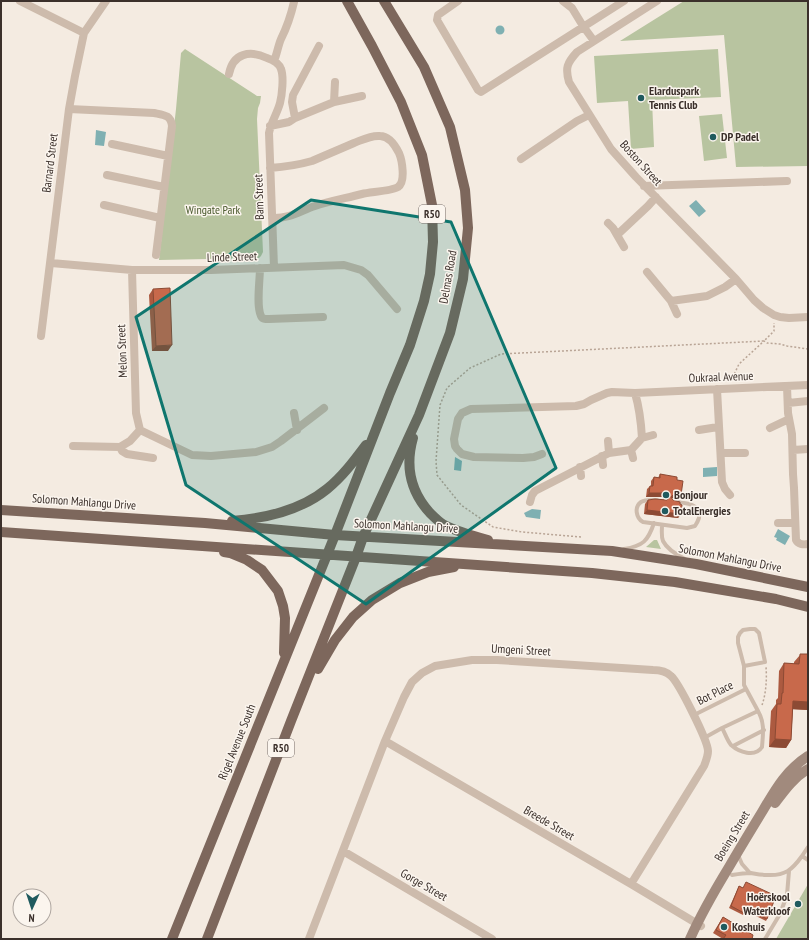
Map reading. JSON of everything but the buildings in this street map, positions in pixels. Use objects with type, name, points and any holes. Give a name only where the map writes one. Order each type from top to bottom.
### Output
[{"type":"main road","name":"Delmas Road","points":[[326,555],[410,345],[424,301],[430,274],[433,242],[432,205],[422,155],[401,102],[347,1]]},
{"type":"main road","name":"Delmas Road","points":[[356,557],[363,537],[419,415],[450,333],[464,279],[468,228],[465,190],[450,127],[424,67],[384,1]]},
{"type":"main road","points":[[419,415],[410,448],[409,458],[411,480],[423,505],[443,524],[460,532],[505,545]]},
{"type":"main road","points":[[205,523],[252,519],[272,515],[294,508],[311,500],[327,489],[339,477],[373,436]]},
{"type":"main road","name":"Solomon Mahlangu Drive","points":[[1,510],[205,523],[363,537],[612,552],[696,564],[808,587]]},
{"type":"main road","points":[[1,532],[592,573],[675,582],[776,599],[808,607]]},
{"type":"main road","points":[[195,546],[230,554],[247,560],[262,570],[278,591],[285,618],[283,663]]},
{"type":"main road","name":"Rigel Avenue South","points":[[172,939],[326,555]]},
{"type":"main road","name":"R50","points":[[207,939],[356,557]]},
{"type":"main road","points":[[291,721],[335,640],[353,617],[372,600],[400,583],[428,572],[470,564]]},
{"type":"street","name":"Barnard Street","points":[[41,336],[69,109],[75,76],[84,32],[106,1]]},
{"type":"street","points":[[458,1],[438,15],[437,22],[478,90],[481,92],[624,1]]},
{"type":"street","points":[[563,1],[572,8],[594,42]]},
{"type":"street","name":"Boston Street","points":[[657,1],[577,52],[568,64],[567,70],[569,82],[611,149],[644,186],[736,279],[754,300],[763,308],[780,317],[808,317]]},
{"type":"street","points":[[22,2],[84,32]]},
{"type":"street","points":[[274,61],[292,14],[294,2]]},
{"type":"street","points":[[295,118],[292,102],[293,95],[318,46]]},
{"type":"street","points":[[229,74],[230,67],[234,61],[247,53],[258,54],[274,61],[279,66],[281,69],[282,85],[280,104],[270,126]]},
{"type":"street","points":[[334,102],[335,82]]},
{"type":"street","points":[[270,126],[289,122],[295,118],[334,102],[362,96]]},
{"type":"street","points":[[69,109],[154,113],[166,115],[171,121],[172,126],[156,256]]},
{"type":"street","points":[[521,159],[577,121],[589,115]]},
{"type":"street","name":"Bam Street","points":[[270,126],[274,267]]},
{"type":"street","points":[[270,168],[312,161],[367,138],[378,135],[387,138],[396,148],[401,157],[402,169],[402,180],[399,187],[362,194],[315,206],[286,218],[272,218]]},
{"type":"street","points":[[112,144],[168,156]]},
{"type":"street","points":[[107,175],[164,187]]},
{"type":"street","points":[[644,186],[787,181]]},
{"type":"street","points":[[617,235],[656,197]]},
{"type":"street","points":[[104,205],[160,218]]},
{"type":"street","points":[[608,223],[613,228],[624,247]]},
{"type":"street","name":"Linde Street","points":[[51,263],[132,270],[211,270],[344,265],[355,267],[368,275],[397,309]]},
{"type":"street","points":[[260,268],[258,301],[260,316],[269,320],[323,317]]},
{"type":"street","name":"Melon Street","points":[[132,270],[136,412],[140,430]]},
{"type":"street","points":[[647,272],[671,301],[677,314]]},
{"type":"street","points":[[671,301],[706,296],[725,287],[736,279]]},
{"type":"street","name":"Oukraal Avenue","points":[[542,454],[534,457],[523,458],[474,457],[462,454],[457,449],[454,442],[458,419],[462,413],[470,409],[576,406],[584,404],[607,393],[808,385]]},
{"type":"street","points":[[787,386],[789,419],[792,434],[797,541],[800,544],[808,544]]},
{"type":"street","points":[[717,389],[718,427],[723,486],[730,496]]},
{"type":"street","points":[[530,502],[535,491],[580,467],[605,458],[632,454],[642,438],[641,417],[635,393]]},
{"type":"street","points":[[788,403],[808,402]]},
{"type":"street","points":[[73,446],[120,447],[130,441],[140,430],[192,455],[211,456],[262,450],[281,442],[324,408]]},
{"type":"street","points":[[294,413],[297,430]]},
{"type":"street","points":[[770,428],[789,419]]},
{"type":"street","points":[[699,430],[718,427]]},
{"type":"street","points":[[642,438],[654,435]]},
{"type":"street","points":[[605,458],[608,441]]},
{"type":"street","points":[[120,447],[122,451],[127,454],[153,458]]},
{"type":"street","points":[[793,450],[808,449]]},
{"type":"street","points":[[721,453],[745,453]]},
{"type":"street","points":[[580,467],[582,476]]},
{"type":"street","points":[[778,523],[795,523]]},
{"type":"street","name":"Umgeni Street","points":[[309,939],[385,741],[404,697],[412,682],[422,673],[435,666],[472,660],[497,660],[660,670],[672,676],[704,738],[708,755],[704,766],[631,884]]},
{"type":"street","name":"Breede Street","points":[[385,741],[699,924]]},
{"type":"street","name":"Boeing Street","points":[[691,939],[779,783],[790,770],[808,756]]},
{"type":"street","name":"Boeing Street","points":[[699,924],[732,875],[739,856],[781,793],[808,769]]},
{"type":"street","name":"Gorge Street","points":[[343,851],[492,939]]},
{"type":"lane","points":[[664,500],[643,501],[639,505],[637,512],[639,519],[643,522],[662,525],[691,528],[695,526],[698,522],[699,513],[697,508],[689,504],[672,501]]},
{"type":"lane","points":[[612,552],[641,545],[650,536],[654,523]]},
{"type":"lane","points":[[662,525],[663,540],[671,551],[696,564]]},
{"type":"lane","points":[[722,728],[730,744],[733,746],[746,752],[753,753],[758,752],[762,747],[764,730],[762,717],[744,684],[744,666],[738,643],[738,637],[743,630],[755,629],[759,633],[764,662],[744,666]]},
{"type":"lane","name":"Bot Place","points":[[693,715],[746,689]]},
{"type":"lane","points":[[704,738],[758,711]]},
{"type":"lane","points":[[733,746],[764,730]]},
{"type":"lane","points":[[732,875],[750,873],[767,876],[778,875],[789,871],[795,866],[808,847]]},
{"type":"lane","points":[[739,856],[750,873]]},
{"type":"lane","points":[[802,856],[808,860]]},
{"type":"lane","points":[[765,939],[780,914],[787,895],[789,871]]},
{"type":"path","points":[[728,388],[739,364],[764,341],[767,343],[808,349]]},
{"type":"path","points":[[758,711],[761,710],[765,698],[766,670],[764,662]]},
{"type":"highlighted area","points":[[311,200],[451,222],[556,468],[366,604],[186,485],[136,317]]},
{"type":"green space","points":[[684,1],[808,1],[808,166],[736,167],[724,35],[620,41]]},
{"type":"green space","name":"Wingate Park","points":[[185,49],[257,96],[261,96],[257,119],[263,252],[259,258],[159,260],[181,53]]},
{"type":"green space","name":"Elarduspark Tennis Club","points":[[718,49],[721,97],[652,100],[654,147],[631,149],[628,101],[597,103],[594,56]]},
{"type":"green space","name":"DP Padel","points":[[722,114],[727,158],[704,161],[699,116]]},
{"type":"green space","points":[[654,540],[657,540],[661,549],[646,547]]},
{"type":"green space","name":"Hoërskool Waterkloof","points":[[808,884],[808,939],[776,939]]},
{"type":"water","points":[[500,25],[505,30],[500,35],[495,30]]},
{"type":"water","points":[[96,130],[106,132],[104,146],[95,145]]},
{"type":"water","points":[[696,200],[706,211],[699,217],[689,206]]},
{"type":"water","points":[[455,457],[462,461],[461,471],[454,470]]},
{"type":"water","points":[[717,467],[717,476],[703,477],[703,468]]},
{"type":"water","points":[[532,509],[541,510],[540,519],[526,517],[524,513]]},
{"type":"water","points":[[778,529],[790,536],[785,545],[776,540],[777,538],[774,537]]},
{"type":"place","name":"Elarduspark Tennis Club","points":[[641,98]]},
{"type":"place","name":"DP Padel","points":[[713,137]]},
{"type":"place","name":"Bonjour","points":[[666,495]]},
{"type":"place","name":"TotalEnergies","points":[[665,511]]},
{"type":"place","name":"Hoërskool Waterkloof","points":[[798,904]]},
{"type":"place","name":"Koshuis","points":[[724,927]]}]
